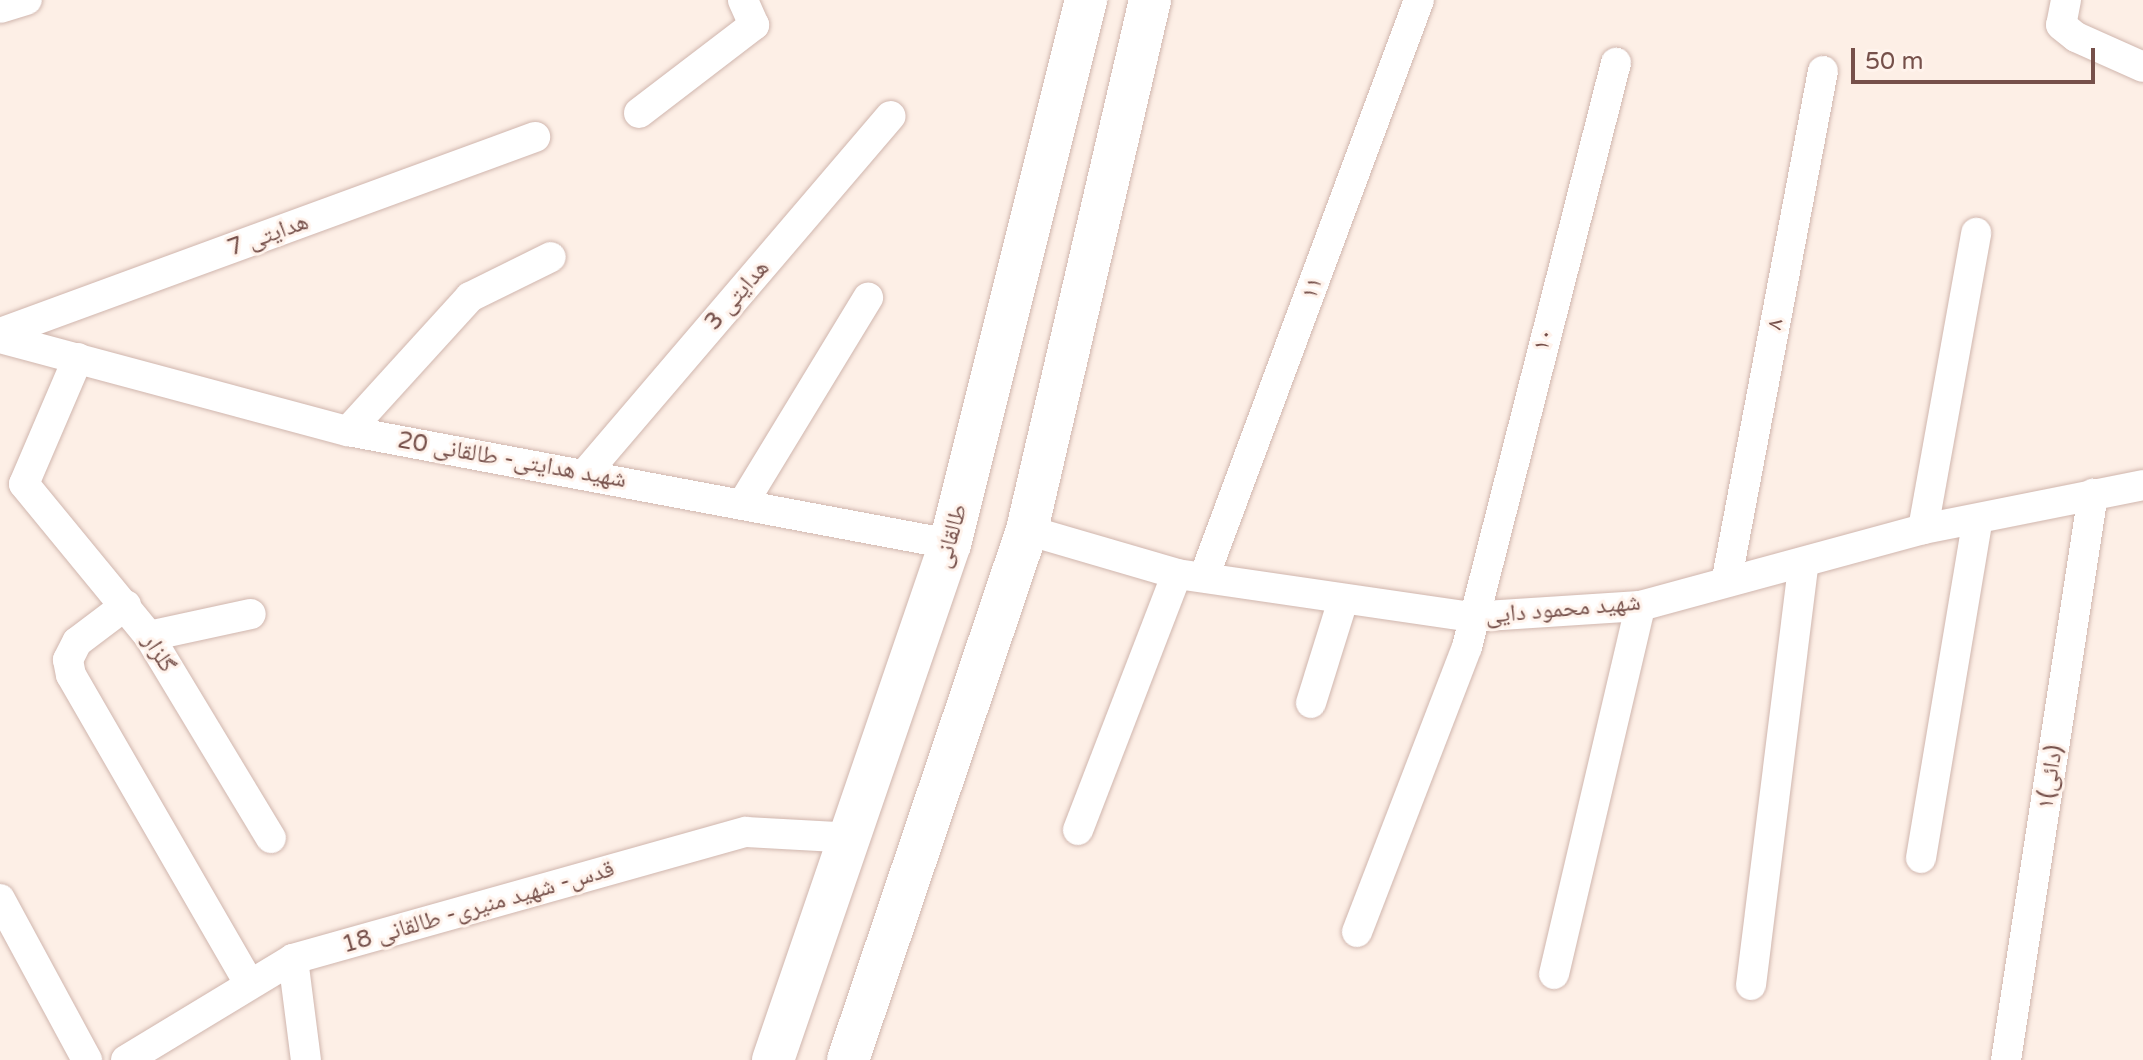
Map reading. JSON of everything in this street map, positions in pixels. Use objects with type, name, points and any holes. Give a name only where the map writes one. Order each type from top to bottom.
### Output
[{"type":"main road","name":"طالقانی","points":[[773,1060],[855,838],[950,544],[1086,0]]},
{"type":"main road","points":[[848,1060],[1027,530],[1150,0]]},
{"type":"street","points":[[0,8],[27,0]]},
{"type":"street","points":[[639,113],[754,25],[743,0]]},
{"type":"street","name":"۱۱","points":[[1078,830],[1191,575],[1419,0]]},
{"type":"street","points":[[2066,0],[2061,25],[2143,67]]},
{"type":"street","name":"۱۰","points":[[1357,932],[1458,677],[1470,617],[1616,63]]},
{"type":"street","name":"۸","points":[[1727,578],[1823,71]]},
{"type":"street","name":"هدایتی 3","points":[[584,475],[891,116]]},
{"type":"street","name":"هدایتی 7","points":[[0,336],[535,137]]},
{"type":"street","points":[[1923,529],[1976,233]]},
{"type":"street","points":[[348,431],[470,297],[551,257]]},
{"type":"street","points":[[745,500],[868,298]]},
{"type":"street","name":"شهید هدایتی- طالقانی 20","points":[[0,336],[348,431],[584,475],[745,500],[950,544]]},
{"type":"street","name":"گلزار","points":[[78,358],[12,490],[126,605],[149,636],[271,838]]},
{"type":"street","name":"شهید محمود دایی","points":[[1027,530],[1191,575],[1470,617],[1640,606],[1727,578],[1803,565],[1923,529],[1977,522],[2143,485]]},
{"type":"street","name":"۱(دائی)","points":[[2006,1060],[2093,494]]},
{"type":"street","points":[[1921,858],[1977,522]]},
{"type":"street","points":[[1751,985],[1803,565]]},
{"type":"street","points":[[1311,703],[1343,600]]},
{"type":"street","points":[[126,605],[77,642],[68,660],[248,981]]},
{"type":"street","points":[[1554,974],[1640,606]]},
{"type":"street","points":[[149,636],[251,614]]},
{"type":"street","name":"قدس- شهید منیری- طالقانی 18","points":[[126,1060],[248,981],[293,959],[746,832],[855,838]]},
{"type":"street","points":[[0,899],[87,1060]]},
{"type":"street","points":[[293,959],[306,1060]]}]
